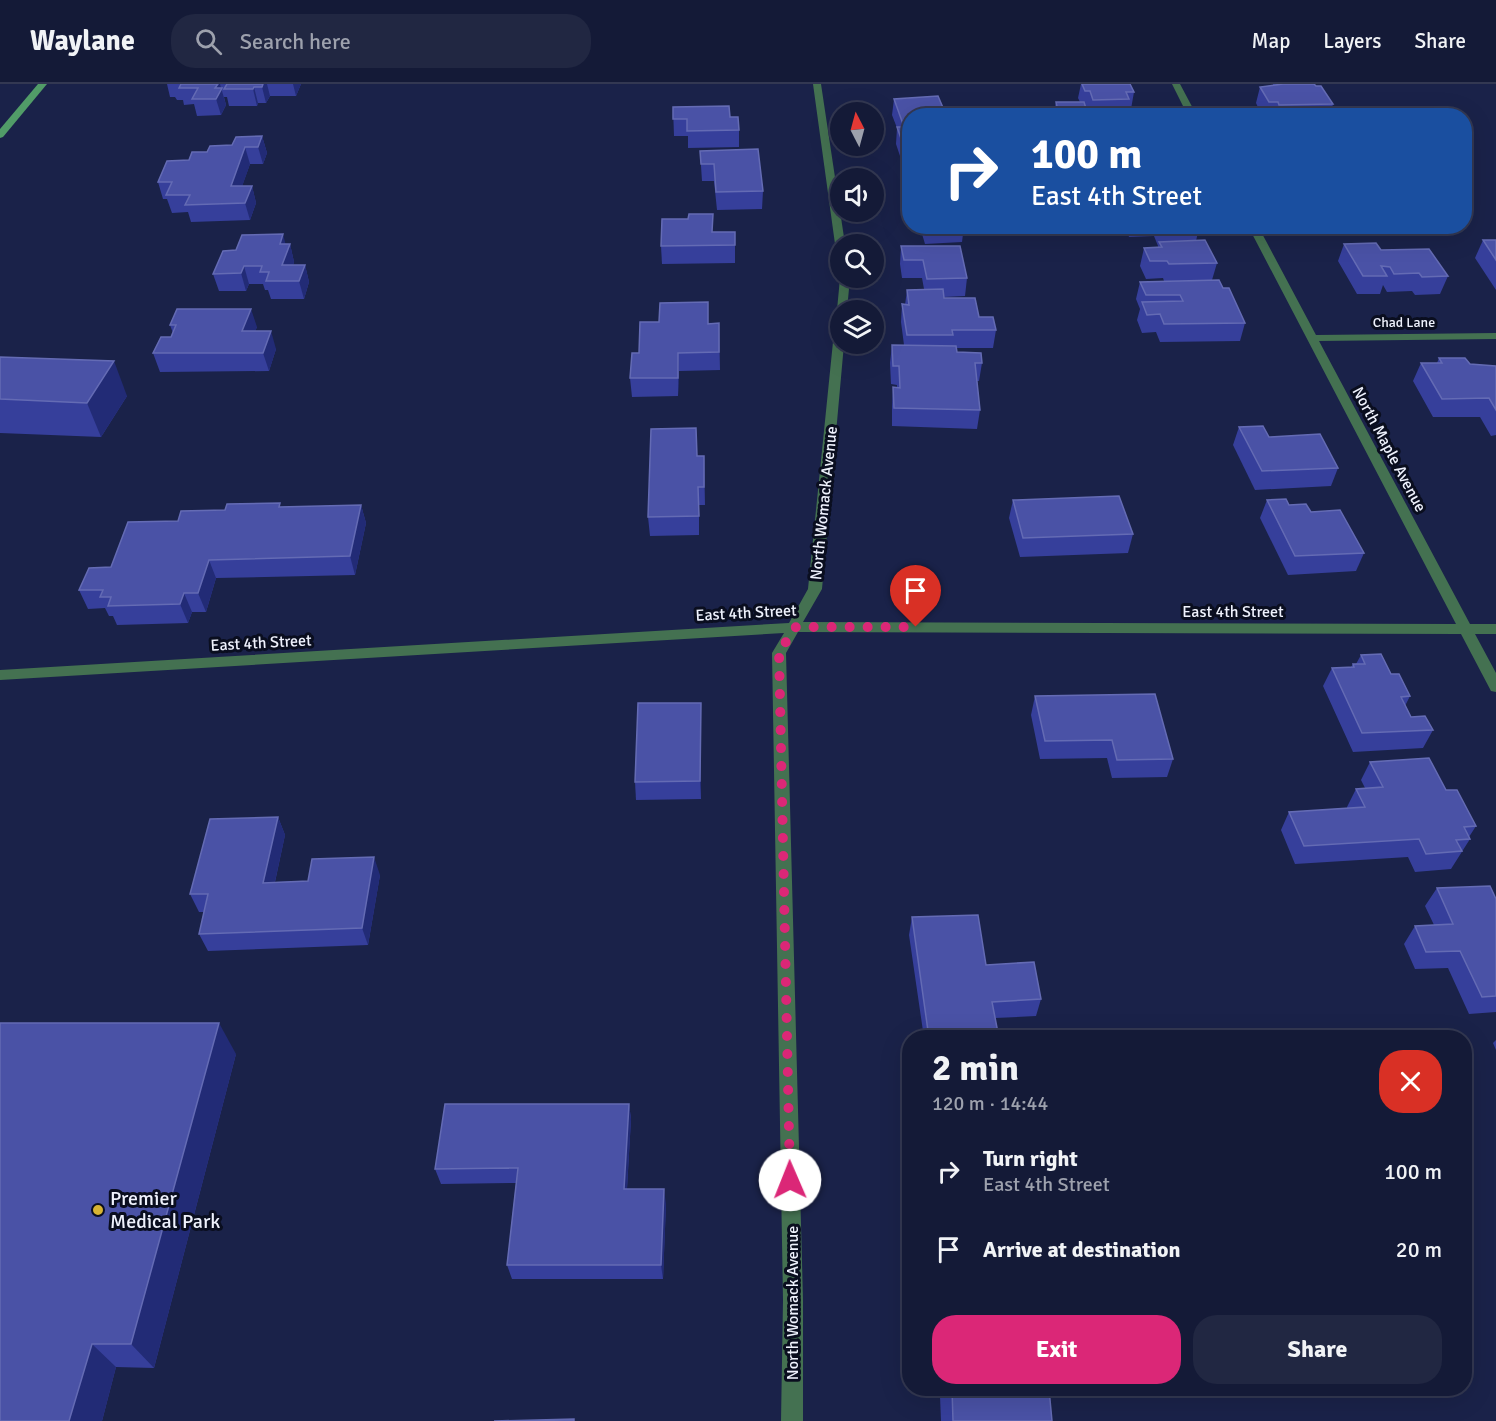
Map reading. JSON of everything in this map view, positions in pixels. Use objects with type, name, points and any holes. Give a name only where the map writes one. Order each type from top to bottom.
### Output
[{"type":"main road","points":[[0,135],[43,84]]},
{"type":"street","points":[[817,84],[839,234]]},
{"type":"street","points":[[1176,84],[1189,108]]},
{"type":"street","name":"North Maple Avenue","points":[[1256,234],[1468,630],[1496,687]]},
{"type":"street","name":"Chad Lane","points":[[1312,338],[1496,336]]},
{"type":"street","name":"North Womack Avenue","points":[[792,1421],[793,1300],[779,652],[796,627],[815,589],[838,354]]},
{"type":"street","name":"East 4th Street","points":[[0,675],[796,627],[1496,629]]},
{"type":"building","points":[[181,84],[218,84],[215,88],[222,88],[216,99],[192,99],[198,88],[179,88]]},
{"type":"building","points":[[227,84],[263,84],[262,87],[253,89],[224,89]]},
{"type":"building","points":[[1082,84],[1130,84],[1134,92],[1126,92],[1129,99],[1093,100],[1090,91],[1085,91]]},
{"type":"building","points":[[1283,84],[1321,86],[1333,104],[1279,105],[1278,102],[1269,102],[1260,87]]},
{"type":"building","points":[[938,96],[943,108],[902,108],[902,121],[894,99]]},
{"type":"building","points":[[1056,102],[1084,102],[1086,108],[1057,108]]},
{"type":"building","points":[[729,106],[730,117],[738,117],[739,130],[687,131],[687,119],[673,119],[673,107]]},
{"type":"building","points":[[897,127],[902,127],[902,141]]},
{"type":"building","points":[[262,136],[258,147],[245,147],[231,186],[252,186],[245,203],[185,205],[190,195],[166,195],[172,182],[158,182],[167,161],[189,160],[192,152],[207,152],[210,146],[232,145],[236,137]]},
{"type":"building","points":[[758,149],[763,191],[716,192],[714,164],[701,164],[700,151]]},
{"type":"building","points":[[689,214],[713,214],[712,232],[735,232],[735,245],[661,246],[662,219],[688,219]]},
{"type":"building","points":[[283,234],[280,244],[290,244],[282,265],[305,265],[299,281],[266,281],[269,272],[260,272],[262,266],[244,266],[241,273],[213,274],[223,251],[236,250],[242,235]]},
{"type":"building","points":[[1205,240],[1217,263],[1169,264],[1167,261],[1150,261],[1144,248],[1162,247],[1159,242]]},
{"type":"building","points":[[1483,240],[1496,240],[1496,260]]},
{"type":"building","points":[[1376,243],[1381,250],[1429,249],[1448,276],[1422,277],[1419,273],[1394,274],[1390,267],[1381,266],[1387,276],[1363,276],[1344,244]]},
{"type":"building","points":[[901,246],[960,246],[967,278],[927,279],[923,260],[904,260]]},
{"type":"building","points":[[1219,280],[1223,288],[1229,288],[1245,323],[1164,324],[1160,314],[1147,315],[1142,302],[1183,301],[1180,295],[1146,295],[1140,282]]},
{"type":"building","points":[[943,289],[944,298],[975,298],[979,317],[993,317],[996,330],[952,330],[953,335],[907,335],[902,304],[909,305],[907,290]]},
{"type":"building","points":[[708,302],[708,324],[719,323],[719,352],[678,353],[678,378],[630,378],[632,353],[639,353],[640,322],[659,322],[660,303]]},
{"type":"building","points":[[177,309],[251,309],[242,331],[271,331],[263,353],[153,353],[161,337],[171,337],[176,325],[170,325]]},
{"type":"building","points":[[892,345],[956,346],[957,352],[981,353],[982,363],[975,363],[980,410],[894,408],[893,387],[900,388],[899,366],[893,366]]},
{"type":"building","points":[[0,357],[114,361],[87,403],[0,399]]},
{"type":"building","points":[[1439,358],[1465,358],[1470,364],[1496,366],[1496,410],[1489,398],[1442,399],[1421,363],[1442,363]]},
{"type":"building","points":[[1263,426],[1269,437],[1320,434],[1338,468],[1262,471],[1239,427]]},
{"type":"building","points":[[696,428],[697,456],[704,456],[704,487],[698,487],[699,516],[648,517],[651,429]]},
{"type":"building","points":[[1119,496],[1133,534],[1023,538],[1013,500]]},
{"type":"building","points":[[1286,499],[1289,505],[1306,504],[1311,512],[1340,510],[1364,553],[1295,556],[1267,500]]},
{"type":"building","points":[[280,503],[279,507],[361,505],[350,556],[209,560],[198,593],[184,593],[180,604],[108,606],[111,597],[100,597],[103,590],[79,590],[89,568],[111,567],[128,522],[178,521],[181,511],[225,510],[227,504]]},
{"type":"building","points":[[1381,654],[1391,674],[1399,674],[1410,696],[1401,697],[1411,717],[1425,716],[1433,730],[1362,733],[1332,668],[1365,664],[1361,655]]},
{"type":"building","points":[[1155,694],[1173,759],[1117,760],[1112,740],[1045,741],[1035,696]]},
{"type":"building","points":[[638,703],[701,703],[700,781],[635,782]]},
{"type":"building","points":[[1429,758],[1446,790],[1457,790],[1476,826],[1464,827],[1470,839],[1456,840],[1462,851],[1426,854],[1419,839],[1304,846],[1289,812],[1365,807],[1356,789],[1383,787],[1370,762]]},
{"type":"building","points":[[278,817],[263,883],[308,881],[312,859],[374,857],[362,928],[199,934],[208,894],[190,894],[210,819]]},
{"type":"building","points":[[1490,886],[1496,899],[1496,996],[1482,997],[1460,951],[1426,952],[1415,926],[1453,924],[1437,888]]},
{"type":"building","points":[[978,915],[986,965],[1034,962],[1041,999],[992,1002],[997,1030],[928,1030],[912,917]]},
{"type":"building","name":"Premier Medical Park","points":[[0,1023],[219,1023],[131,1344],[92,1344],[69,1421],[0,1421]]},
{"type":"building","points":[[445,1104],[629,1104],[624,1189],[664,1189],[661,1265],[507,1265],[518,1168],[435,1169]]},
{"type":"building","points":[[952,1396],[1050,1396],[1052,1421],[953,1421]]},
{"type":"building","points":[[574,1419],[574,1421],[494,1421]]},
{"type":"place","name":"Premier Medical Park","points":[[98,1210]]},
{"type":"route","points":[[790,1180],[779,652],[796,627],[916,627]]}]
